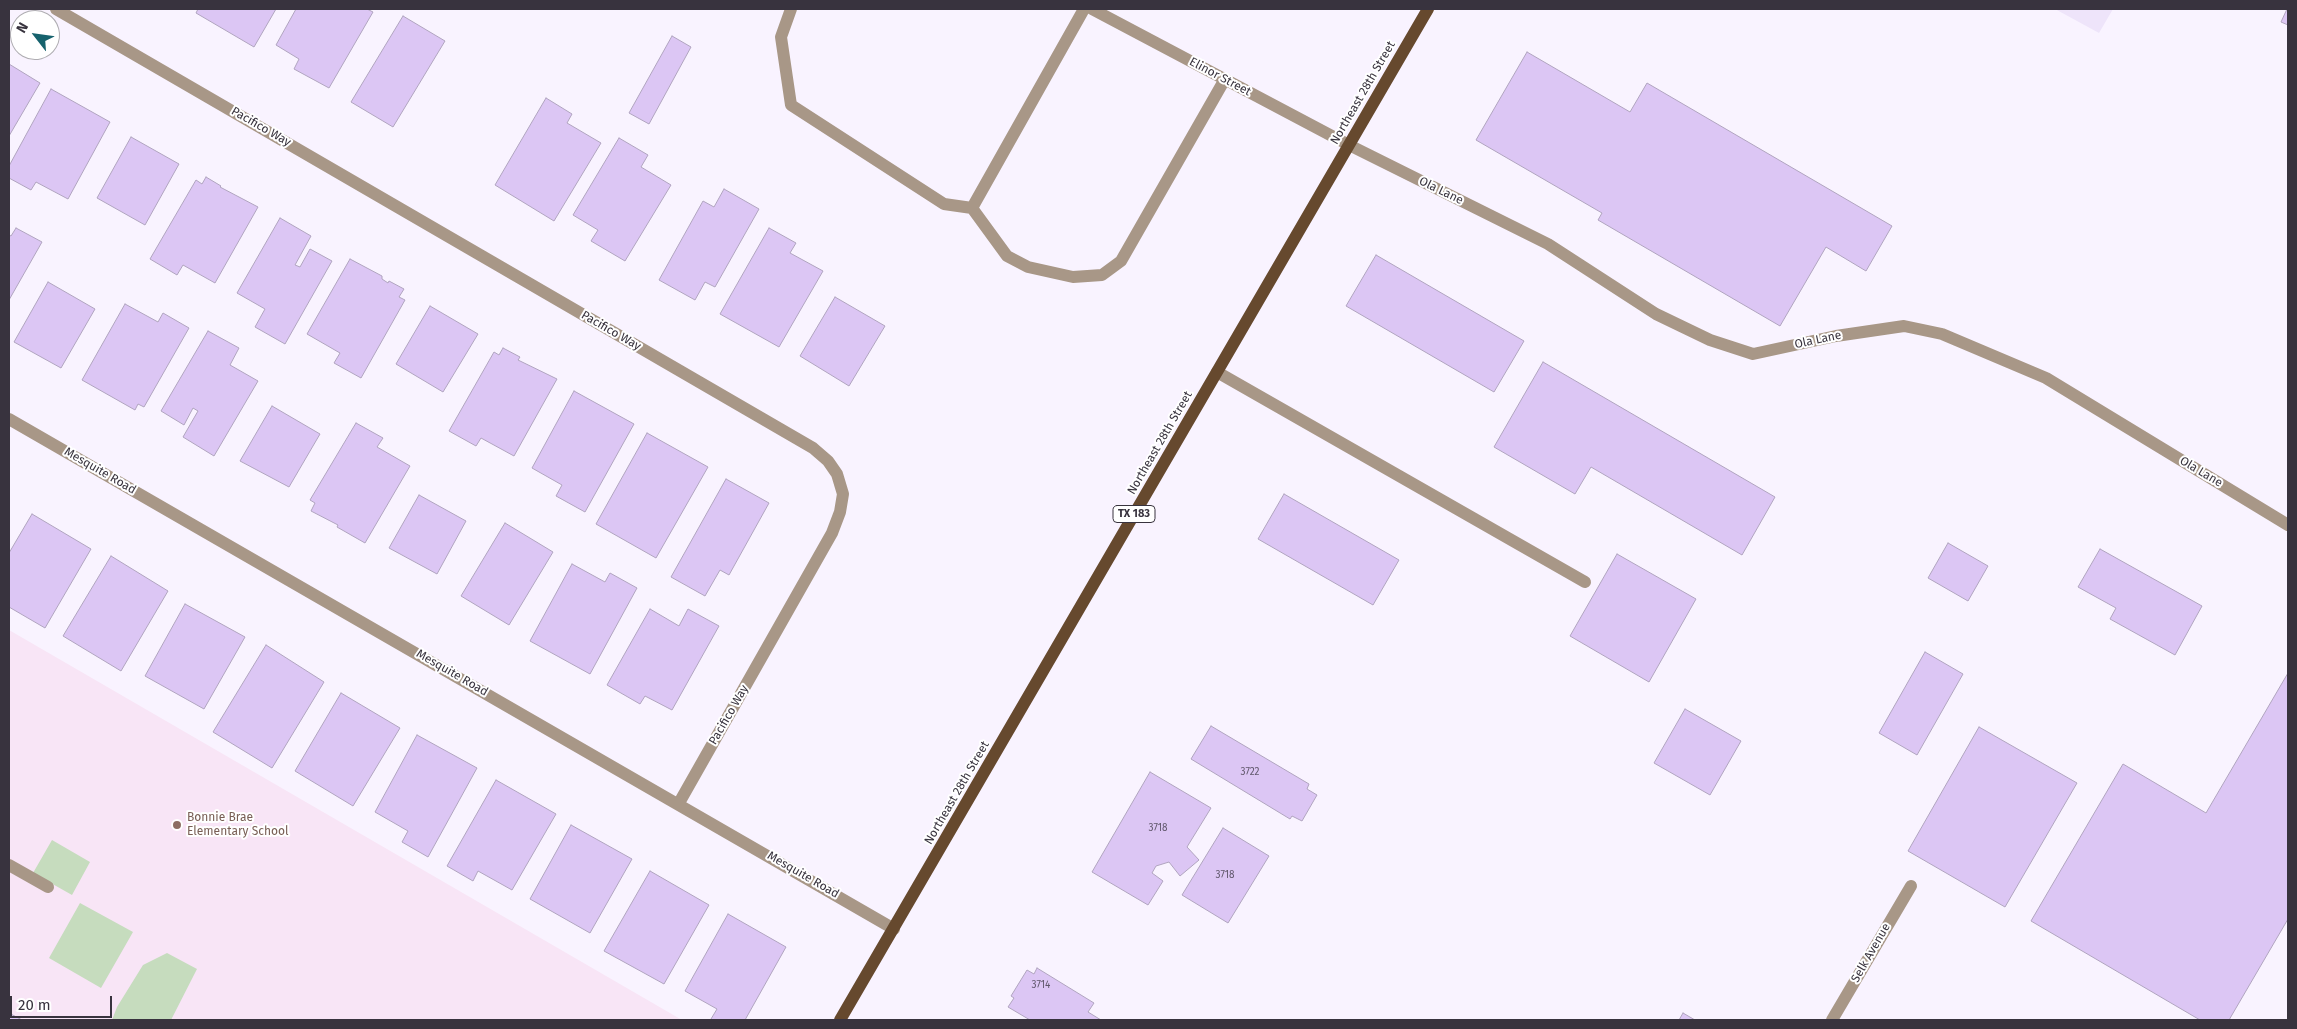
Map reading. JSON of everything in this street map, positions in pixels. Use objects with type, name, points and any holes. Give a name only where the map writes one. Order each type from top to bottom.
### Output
[{"type":"main road","name":"Northeast 28th Street","points":[[840,1020],[1428,9]]},
{"type":"street","name":"Pacifico Way","points":[[56,9],[813,448],[828,461],[837,474],[843,494],[840,512],[832,533],[679,803]]},
{"type":"street","points":[[791,9],[781,38],[791,105],[944,204],[972,208],[1007,256],[1028,267],[1073,277],[1102,275],[1121,261],[1225,79]]},
{"type":"street","points":[[972,208],[1084,9]]},
{"type":"street","name":"Elinor Street","points":[[1092,9],[1348,146]]},
{"type":"street","name":"Ola Lane","points":[[1348,146],[1548,244],[1656,314],[1710,340],[1753,354],[1836,336],[1904,326],[1942,334],[2046,378],[2288,525]]},
{"type":"street","points":[[1217,372],[1585,582]]},
{"type":"street","name":"Mesquite Road","points":[[9,419],[894,928]]},
{"type":"street","points":[[9,864],[48,887]]},
{"type":"street","name":"Selk Avenue","points":[[1832,1020],[1911,886]]},
{"type":"shaded area","points":[[2055,9],[2113,9],[2099,33]]},
{"type":"shaded area","name":"Bonnie Brae Elementary School","points":[[9,630],[682,1020],[9,1020]]},
{"type":"green space","points":[[52,840],[90,862],[72,895],[33,873]]},
{"type":"green space","points":[[80,903],[133,932],[101,988],[49,958]]},
{"type":"green space","points":[[167,953],[197,969],[171,1020],[112,1020],[117,1007],[143,965]]},
{"type":"building","points":[[198,9],[276,9],[254,47],[196,13]]},
{"type":"building","points":[[296,9],[367,9],[373,12],[329,88],[294,69],[299,59],[276,45]]},
{"type":"building","points":[[2288,9],[2288,25],[2281,22]]},
{"type":"building","points":[[403,16],[445,41],[393,127],[351,102]]},
{"type":"building","points":[[672,36],[691,47],[649,124],[629,113]]},
{"type":"building","points":[[1527,52],[1630,112],[1647,83],[1892,226],[1866,271],[1826,247],[1780,326],[1598,220],[1602,213],[1476,140]]},
{"type":"building","points":[[9,64],[40,83],[9,136]]},
{"type":"building","points":[[51,89],[110,122],[68,199],[36,182],[31,190],[9,178],[9,166]]},
{"type":"building","points":[[546,98],[572,114],[567,123],[601,143],[554,221],[495,185]]},
{"type":"building","points":[[131,137],[179,164],[145,225],[97,198]]},
{"type":"building","points":[[619,138],[648,155],[641,167],[671,185],[625,261],[591,241],[598,230],[573,215]]},
{"type":"building","points":[[206,177],[220,187],[258,207],[215,283],[183,265],[177,275],[150,259],[196,180],[202,184]]},
{"type":"building","points":[[724,189],[759,209],[715,287],[705,282],[695,300],[659,280],[703,201],[714,207]]},
{"type":"building","points":[[280,218],[311,236],[295,265],[300,267],[310,249],[332,261],[285,344],[255,327],[265,309],[237,293]]},
{"type":"building","points":[[16,228],[42,242],[9,300],[9,235],[11,236]]},
{"type":"building","points":[[769,228],[796,243],[790,253],[823,271],[779,347],[720,314]]},
{"type":"building","points":[[1376,255],[1524,341],[1494,392],[1346,306]]},
{"type":"building","points":[[350,259],[382,276],[382,279],[388,283],[389,281],[404,289],[399,297],[405,300],[361,378],[334,363],[340,353],[307,334]]},
{"type":"building","points":[[48,282],[95,309],[61,368],[14,342]]},
{"type":"building","points":[[835,297],[885,326],[849,386],[800,356]]},
{"type":"building","points":[[125,304],[158,322],[163,313],[189,328],[144,407],[138,404],[135,410],[82,380]]},
{"type":"building","points":[[430,306],[478,334],[443,392],[396,364]]},
{"type":"building","points":[[208,331],[239,348],[230,365],[258,381],[214,456],[183,437],[198,411],[193,408],[184,425],[161,411]]},
{"type":"building","points":[[503,348],[520,357],[518,360],[557,379],[514,456],[481,438],[476,446],[449,431],[494,352],[499,355]]},
{"type":"building","points":[[1543,362],[1775,497],[1742,555],[1591,467],[1575,494],[1494,447]]},
{"type":"building","points":[[574,391],[634,424],[585,512],[556,496],[562,485],[532,468]]},
{"type":"building","points":[[272,406],[320,434],[289,487],[240,461]]},
{"type":"building","points":[[356,423],[383,438],[377,447],[410,466],[365,543],[337,527],[338,525],[311,511],[315,503],[310,500]]},
{"type":"building","points":[[647,433],[708,467],[656,558],[596,524]]},
{"type":"building","points":[[726,479],[769,503],[729,575],[720,570],[705,596],[671,577]]},
{"type":"building","points":[[1284,494],[1399,560],[1373,605],[1258,539]]},
{"type":"building","points":[[419,495],[466,521],[437,574],[389,548]]},
{"type":"building","points":[[32,514],[91,549],[45,628],[9,607],[9,553]]},
{"type":"building","points":[[505,523],[553,552],[509,625],[461,596]]},
{"type":"building","points":[[1948,543],[1988,566],[1968,601],[1928,578]]},
{"type":"building","points":[[2100,549],[2202,606],[2175,655],[2110,619],[2116,608],[2078,587]]},
{"type":"building","points":[[1617,554],[1696,599],[1649,682],[1570,636]]},
{"type":"building","points":[[111,556],[168,591],[121,671],[63,636]]},
{"type":"building","points":[[572,564],[605,582],[610,573],[637,588],[590,674],[530,641]]},
{"type":"building","points":[[185,604],[245,637],[204,709],[145,676]]},
{"type":"building","points":[[650,609],[679,626],[688,609],[719,626],[672,710],[645,696],[640,704],[607,685]]},
{"type":"building","points":[[266,645],[324,682],[272,768],[213,732]]},
{"type":"building","points":[[1925,652],[1963,674],[1917,755],[1879,733]]},
{"type":"building","points":[[2288,673],[2288,919],[2229,1020],[2200,1020],[2031,921],[2123,764],[2206,813]]},
{"type":"building","points":[[341,693],[400,728],[353,806],[295,771]]},
{"type":"building","points":[[1685,709],[1741,741],[1710,795],[1654,763]]},
{"type":"building","points":[[1211,726],[1309,784],[1307,789],[1317,795],[1302,821],[1292,816],[1290,819],[1191,759]]},
{"type":"building","points":[[1979,727],[2077,783],[2005,907],[1908,851]]},
{"type":"building","points":[[417,735],[477,768],[428,857],[402,842],[408,831],[375,812]]},
{"type":"building","points":[[1150,772],[1211,808],[1187,847],[1199,860],[1180,876],[1169,862],[1156,866],[1152,873],[1163,881],[1148,905],[1092,872]]},
{"type":"building","points":[[496,780],[556,814],[512,890],[478,871],[473,881],[447,866]]},
{"type":"building","points":[[571,825],[632,859],[590,933],[530,899]]},
{"type":"building","points":[[1223,828],[1269,856],[1228,923],[1182,895]]},
{"type":"building","points":[[650,871],[709,905],[664,984],[604,951]]},
{"type":"building","points":[[728,914],[786,947],[745,1020],[713,1020],[711,1019],[717,1009],[685,991]]},
{"type":"building","points":[[1037,968],[1094,1003],[1088,1012],[1101,1020],[1030,1020],[1008,1007],[1014,998],[1011,996],[1027,970],[1034,974]]},
{"type":"building","points":[[9,1013],[22,1020],[9,1020]]},
{"type":"building","points":[[1683,1013],[1695,1020],[1679,1020]]},
{"type":"place","name":"Bonnie Brae Elementary School","points":[[177,825]]}]
